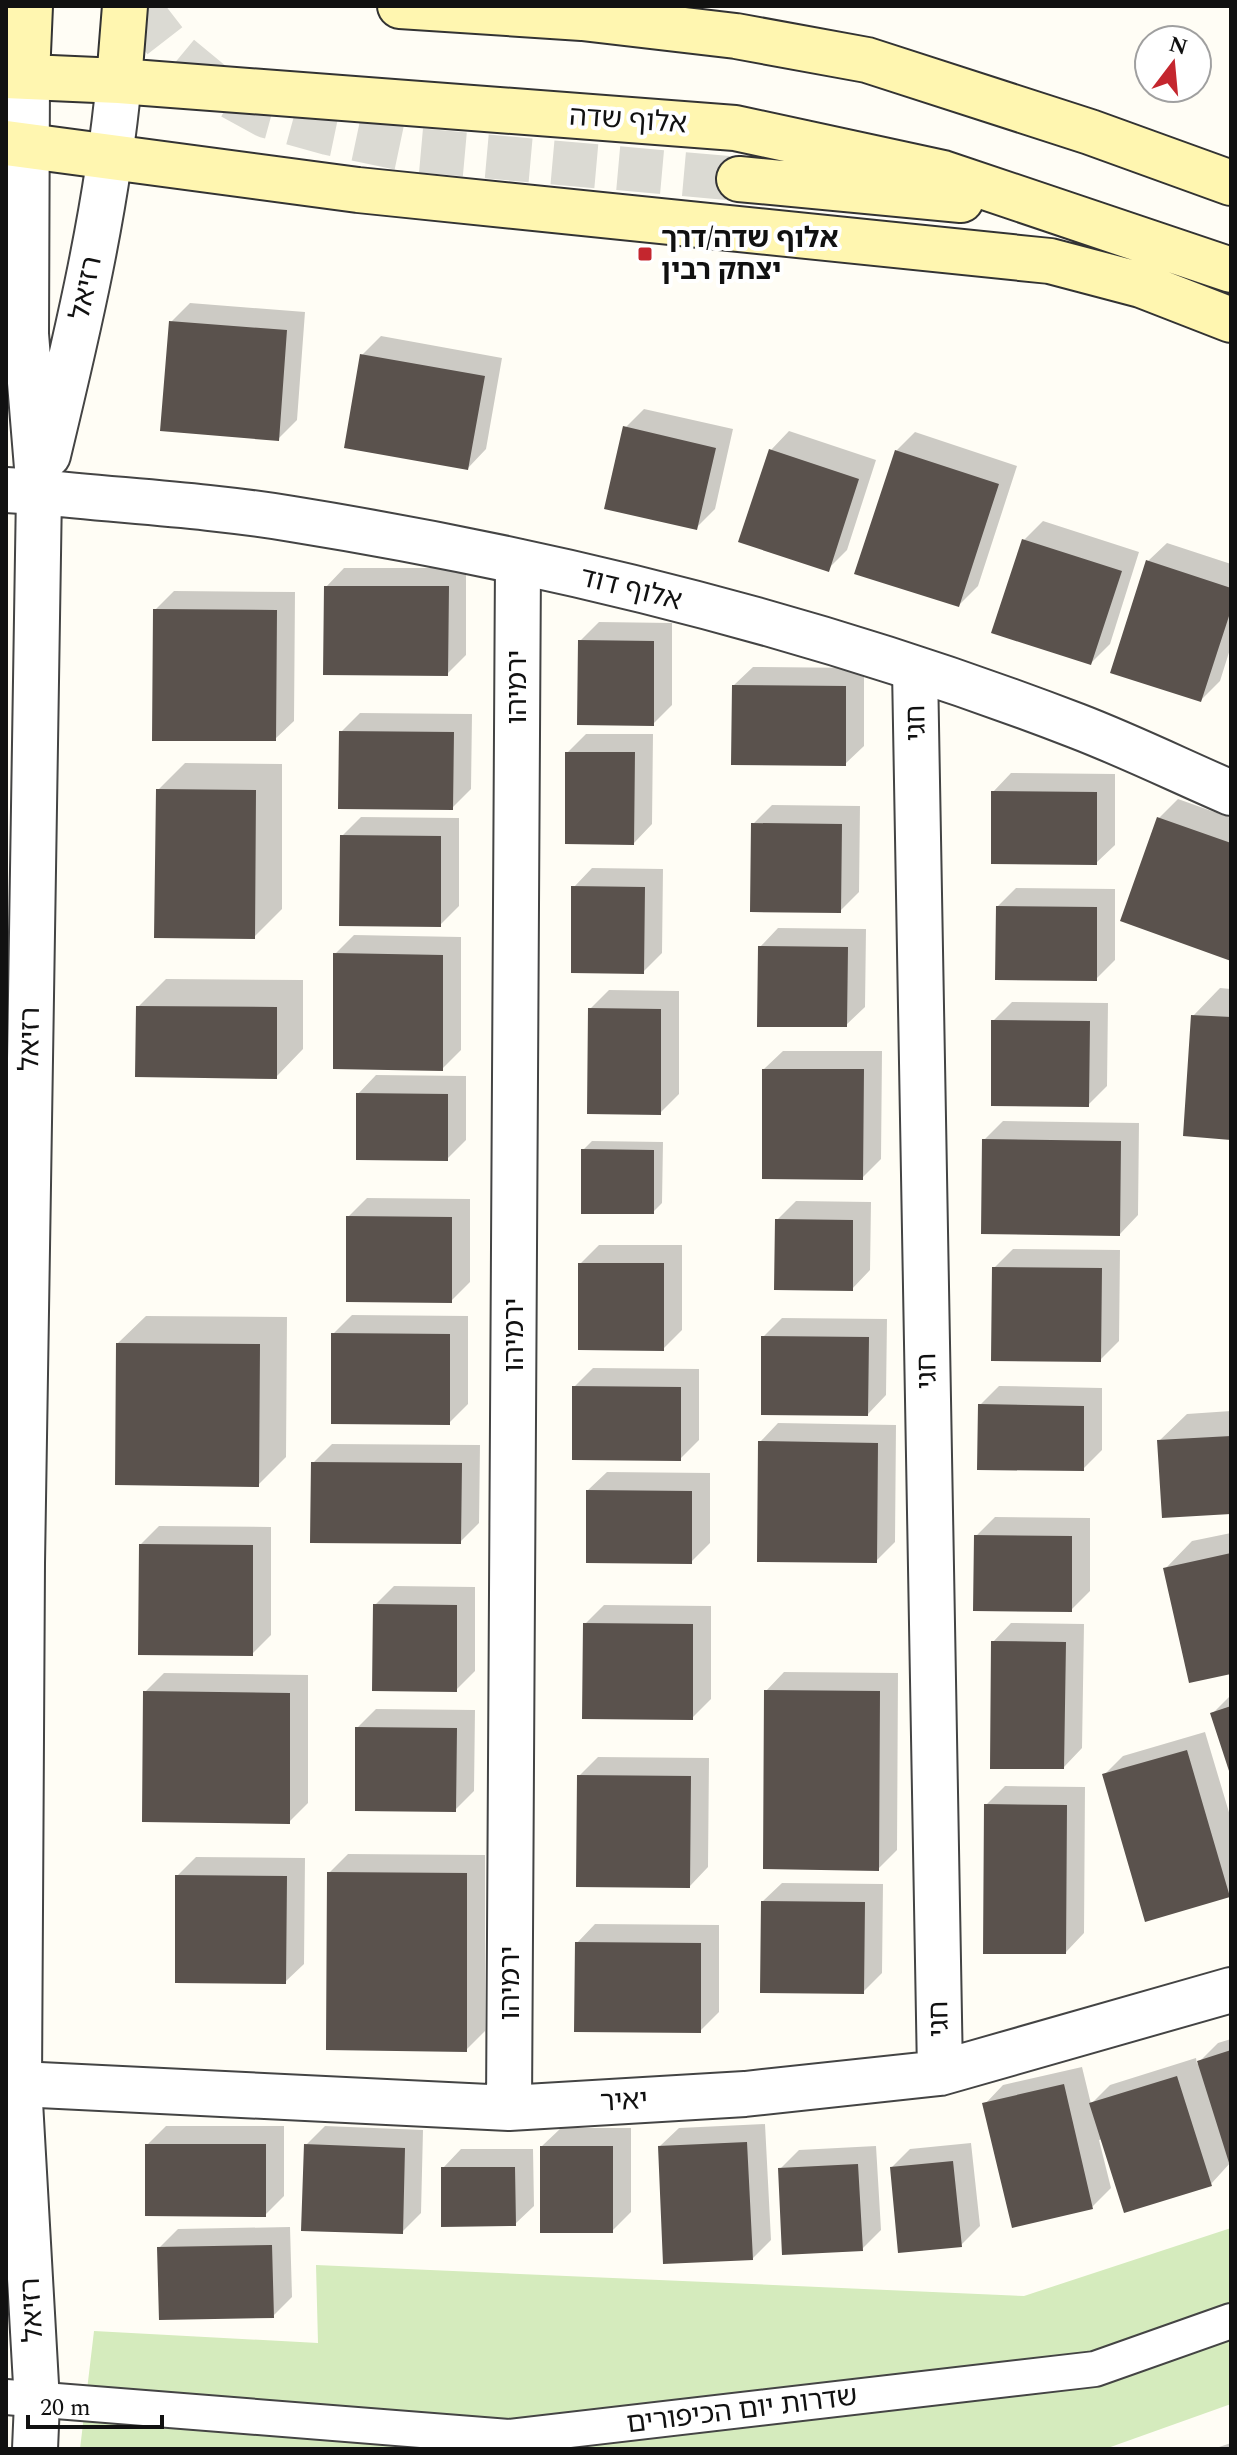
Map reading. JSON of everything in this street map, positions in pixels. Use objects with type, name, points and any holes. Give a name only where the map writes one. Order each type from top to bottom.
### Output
[{"type":"main road","points":[[16,76],[30,6]]},
{"type":"main road","points":[[119,81],[125,6]]},
{"type":"main road","points":[[400,6],[582,18],[736,36],[867,60],[1090,132],[1231,183]]},
{"type":"main road","name":"אלוף שדה","points":[[16,76],[119,81],[735,128],[943,173],[1231,270]]},
{"type":"main road","points":[[16,145],[373,192],[1050,261],[1141,285],[1231,320]]},
{"type":"main road","points":[[739,179],[1051,209]]},
{"type":"street","name":"רזיאל","points":[[16,76],[16,145],[26,334],[22,491],[22,1563],[12,2082],[22,2399],[35,2449]]},
{"type":"street","name":"רזיאל","points":[[22,491],[84,303],[112,157],[119,81]]},
{"type":"street","name":"אלוף דוד","points":[[22,491],[290,519],[518,562],[727,612],[915,669],[1078,727],[1231,793]]},
{"type":"street","name":"ירמיהו","points":[[509,2108],[518,562]]},
{"type":"street","name":"חגי","points":[[915,669],[940,2073]]},
{"type":"street","name":"יאיר","points":[[12,2082],[509,2108],[745,2094],[940,2073],[1231,1990]]},
{"type":"street","name":"שדרות יום הכיפורים","points":[[22,2399],[509,2437],[1095,2369],[1231,2321]]},
{"type":"green space","points":[[1231,2228],[1231,2404],[1105,2449],[80,2449],[94,2331],[318,2343],[316,2265],[1024,2296]]},
{"type":"building","points":[[169,321],[287,330],[279,441],[160,431]]},
{"type":"building","points":[[360,354],[485,376],[468,470],[344,448]]},
{"type":"building","points":[[623,426],[716,448],[697,530],[604,509]]},
{"type":"building","points":[[769,449],[859,479],[829,572],[738,542]]},
{"type":"building","points":[[895,450],[999,484],[959,607],[854,574]]},
{"type":"building","points":[[1022,539],[1122,571],[1091,665],[991,633]]},
{"type":"building","points":[[1146,560],[1231,588],[1231,610],[1201,702],[1110,673]]},
{"type":"building","points":[[324,586],[449,586],[448,676],[323,675]]},
{"type":"building","points":[[153,609],[277,610],[276,741],[152,741]]},
{"type":"building","points":[[578,640],[654,641],[654,726],[577,725]]},
{"type":"building","points":[[732,685],[846,686],[846,766],[731,765]]},
{"type":"building","points":[[339,731],[454,732],[453,810],[338,809]]},
{"type":"building","points":[[565,752],[635,752],[634,845],[565,844]]},
{"type":"building","points":[[156,789],[256,790],[255,939],[154,938]]},
{"type":"building","points":[[991,791],[1097,792],[1097,865],[991,864]]},
{"type":"building","points":[[1157,817],[1231,843],[1231,961],[1120,921]]},
{"type":"building","points":[[751,823],[842,824],[841,913],[750,912]]},
{"type":"building","points":[[340,835],[441,836],[441,927],[339,926]]},
{"type":"building","points":[[571,886],[645,887],[644,974],[571,973]]},
{"type":"building","points":[[996,906],[1097,907],[1097,981],[995,980]]},
{"type":"building","points":[[758,946],[848,947],[847,1027],[757,1027]]},
{"type":"building","points":[[333,953],[443,955],[443,1071],[333,1069]]},
{"type":"building","points":[[136,1006],[277,1007],[277,1079],[135,1077]]},
{"type":"building","points":[[588,1008],[661,1009],[661,1115],[587,1114]]},
{"type":"building","points":[[1191,1015],[1231,1017],[1231,1140],[1183,1136]]},
{"type":"building","points":[[991,1020],[1090,1021],[1089,1107],[991,1106]]},
{"type":"building","points":[[762,1069],[864,1069],[863,1180],[762,1179]]},
{"type":"building","points":[[356,1093],[448,1094],[448,1161],[356,1160]]},
{"type":"building","points":[[982,1139],[1121,1141],[1120,1236],[981,1234]]},
{"type":"building","points":[[581,1149],[654,1150],[654,1214],[581,1214]]},
{"type":"building","points":[[346,1216],[452,1217],[452,1303],[346,1302]]},
{"type":"building","points":[[775,1219],[853,1220],[853,1291],[774,1290]]},
{"type":"building","points":[[578,1263],[664,1263],[664,1351],[578,1350]]},
{"type":"building","points":[[992,1267],[1102,1268],[1101,1362],[991,1361]]},
{"type":"building","points":[[331,1333],[450,1334],[450,1425],[331,1424]]},
{"type":"building","points":[[761,1336],[869,1337],[868,1416],[761,1415]]},
{"type":"building","points":[[116,1343],[260,1344],[259,1487],[115,1485]]},
{"type":"building","points":[[572,1386],[681,1387],[681,1461],[572,1460]]},
{"type":"building","points":[[978,1404],[1084,1406],[1084,1471],[977,1470]]},
{"type":"building","points":[[1231,1436],[1231,1514],[1162,1518],[1157,1440]]},
{"type":"building","points":[[758,1441],[878,1443],[877,1563],[757,1562]]},
{"type":"building","points":[[311,1462],[462,1463],[461,1544],[310,1543]]},
{"type":"building","points":[[586,1490],[692,1491],[692,1564],[586,1563]]},
{"type":"building","points":[[974,1535],[1072,1536],[1072,1612],[973,1611]]},
{"type":"building","points":[[139,1544],[253,1545],[253,1656],[138,1655]]},
{"type":"building","points":[[1231,1553],[1231,1674],[1189,1683],[1163,1568]]},
{"type":"building","points":[[373,1604],[457,1605],[457,1692],[372,1691]]},
{"type":"building","points":[[583,1623],[693,1624],[693,1720],[582,1719]]},
{"type":"building","points":[[991,1641],[1066,1642],[1064,1769],[990,1769]]},
{"type":"building","points":[[764,1690],[880,1691],[879,1871],[763,1869]]},
{"type":"building","points":[[143,1691],[290,1693],[290,1824],[142,1822]]},
{"type":"building","points":[[1231,1706],[1231,1774],[1230,1774],[1210,1713]]},
{"type":"building","points":[[355,1727],[457,1728],[456,1812],[355,1811]]},
{"type":"building","points":[[1187,1750],[1230,1897],[1145,1922],[1102,1774]]},
{"type":"building","points":[[577,1775],[691,1776],[690,1888],[576,1887]]},
{"type":"building","points":[[984,1804],[1067,1805],[1066,1954],[983,1954]]},
{"type":"building","points":[[327,1872],[467,1873],[467,2052],[326,2050]]},
{"type":"building","points":[[175,1875],[287,1876],[286,1984],[175,1983]]},
{"type":"building","points":[[761,1901],[865,1902],[864,1994],[760,1993]]},
{"type":"building","points":[[575,1942],[701,1943],[701,2033],[574,2032]]},
{"type":"building","points":[[1231,2050],[1231,2166],[1230,2166],[1197,2061]]},
{"type":"building","points":[[1177,2076],[1212,2186],[1124,2213],[1089,2103]]},
{"type":"building","points":[[1064,2084],[1093,2209],[1012,2228],[982,2103]]},
{"type":"building","points":[[747,2142],[753,2260],[663,2264],[658,2146]]},
{"type":"building","points":[[145,2144],[266,2144],[266,2217],[145,2216]]},
{"type":"building","points":[[304,2144],[405,2148],[403,2234],[301,2231]]},
{"type":"building","points":[[540,2146],[613,2146],[613,2233],[540,2233]]},
{"type":"building","points":[[953,2161],[962,2247],[898,2253],[890,2167]]},
{"type":"building","points":[[858,2164],[863,2251],[782,2255],[778,2168]]},
{"type":"building","points":[[441,2167],[515,2167],[516,2226],[441,2227]]},
{"type":"building","points":[[272,2245],[274,2318],[159,2320],[157,2247]]},
{"type":"tunnel","points":[[138,6],[172,50],[224,93],[266,116],[404,149],[739,179]]},
{"type":"place","name":"אלוף שדה/דרך יצחק רבין","points":[[645,254]]}]
